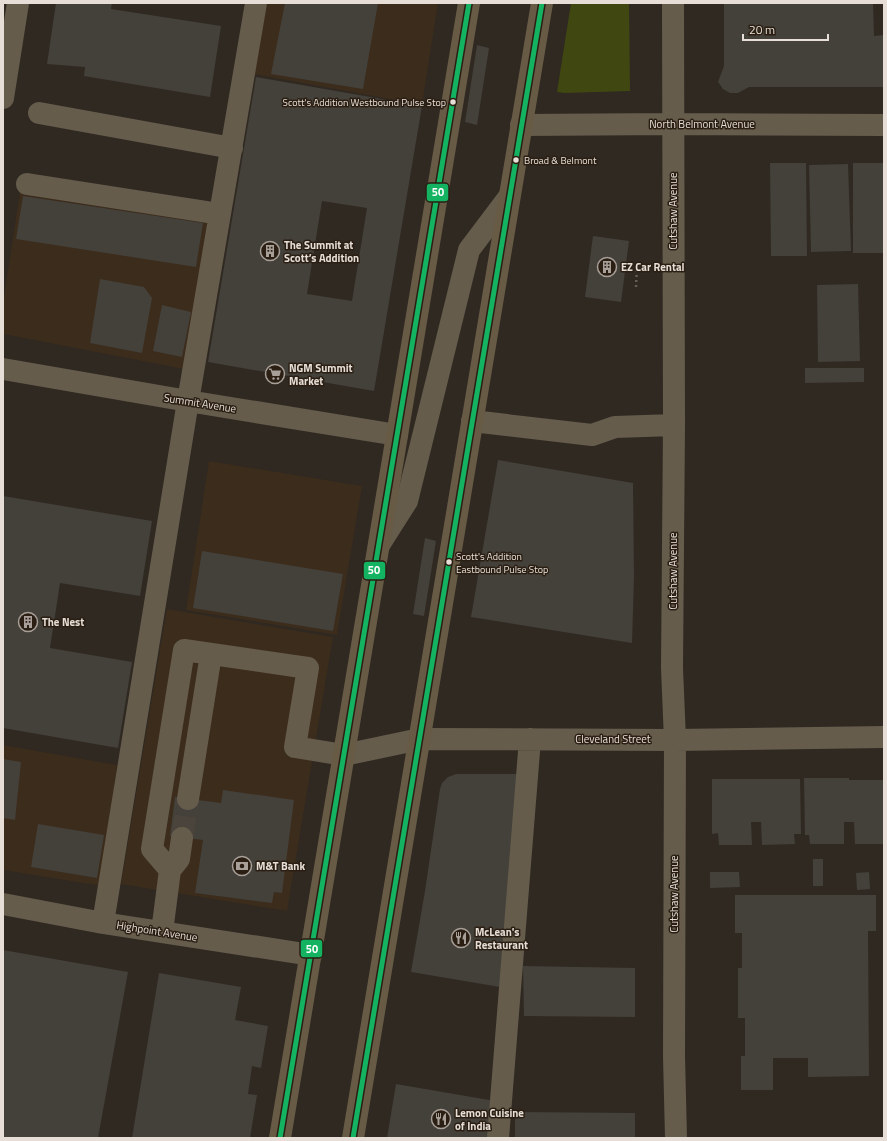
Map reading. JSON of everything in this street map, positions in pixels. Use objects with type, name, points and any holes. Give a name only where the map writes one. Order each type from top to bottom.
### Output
[{"type":"main road","points":[[280,1138],[469,3]]},
{"type":"main road","points":[[353,1138],[420,739],[520,125],[542,3]]},
{"type":"street","points":[[3,98],[18,3]]},
{"type":"street","points":[[103,922],[188,401],[232,148],[254,3]]},
{"type":"street","name":"Cutshaw Avenue","points":[[673,3],[674,425],[672,668],[675,740],[674,1049],[676,1138]]},
{"type":"street","points":[[39,113],[232,148]]},
{"type":"street","name":"North Belmont Avenue","points":[[520,125],[884,125]]},
{"type":"street","points":[[27,184],[220,214]]},
{"type":"street","points":[[379,545],[407,500],[470,250],[509,197]]},
{"type":"street","name":"Summit Avenue","points":[[3,369],[397,435]]},
{"type":"street","points":[[472,421],[592,435],[615,428],[674,425]]},
{"type":"street","points":[[170,870],[152,849],[184,650],[308,668],[295,747],[344,755]]},
{"type":"street","points":[[188,799],[211,654]]},
{"type":"street","name":"Cleveland Street","points":[[344,755],[420,739],[675,740],[884,737]]},
{"type":"street","points":[[498,1138],[530,739]]},
{"type":"street","points":[[162,932],[170,870],[179,859],[182,838]]},
{"type":"street","name":"Highpoint Avenue","points":[[3,904],[162,932],[311,955]]},
{"type":"path","points":[[636,286],[637,265]]},
{"type":"shaded area","points":[[267,3],[438,3],[422,105],[254,74]]},
{"type":"shaded area","points":[[20,192],[209,219],[184,369],[3,334],[3,303]]},
{"type":"shaded area","points":[[209,461],[362,486],[337,635],[186,610]]},
{"type":"shaded area","points":[[167,609],[333,637],[287,911],[121,884]]},
{"type":"shaded area","points":[[3,745],[117,765],[102,886],[3,870]]},
{"type":"green space","points":[[571,3],[629,3],[630,91],[557,92]]},
{"type":"building","points":[[56,3],[112,3],[111,9],[221,26],[210,97],[84,76],[85,67],[47,64]]},
{"type":"building","points":[[285,3],[378,3],[363,89],[271,74]]},
{"type":"building","points":[[724,3],[873,3],[874,36],[884,35],[884,87],[749,87],[738,93],[730,93],[723,89],[718,82],[724,66]]},
{"type":"building","points":[[477,45],[489,48],[477,125],[465,122]]},
{"type":"building","name":"The Summit at Scott’s Addition","points":[[256,77],[422,106],[374,391],[208,362]],"holes":[[[322,201],[367,208],[352,301],[307,294]]]},
{"type":"building","points":[[770,163],[806,163],[807,256],[771,256]]},
{"type":"building","points":[[853,163],[884,163],[884,253],[853,253]]},
{"type":"building","points":[[848,164],[851,251],[811,252],[809,165]]},
{"type":"building","points":[[23,196],[203,223],[196,267],[16,239]]},
{"type":"building","name":"EZ Car Rental","points":[[593,236],[629,241],[621,302],[585,297]]},
{"type":"building","points":[[100,279],[144,287],[152,298],[142,353],[90,343]]},
{"type":"building","points":[[858,284],[860,361],[818,362],[817,285]]},
{"type":"building","points":[[162,305],[191,312],[182,357],[153,351]]},
{"type":"building","points":[[805,368],[864,368],[864,382],[805,383]]},
{"type":"building","points":[[498,460],[633,483],[634,577],[632,643],[471,617]]},
{"type":"building","name":"The Nest","points":[[3,496],[152,521],[140,596],[60,583],[50,648],[132,662],[118,748],[3,728]]},
{"type":"building","points":[[425,538],[436,541],[424,616],[413,614]]},
{"type":"building","points":[[202,551],[343,574],[333,631],[193,608]]},
{"type":"building","points":[[3,759],[21,762],[15,820],[3,818]]},
{"type":"building","points":[[456,774],[519,774],[500,987],[411,972],[440,789],[442,783],[448,777]]},
{"type":"building","points":[[804,778],[884,780],[884,844],[855,844],[854,822],[844,822],[844,844],[810,844],[809,835],[805,835]]},
{"type":"building","points":[[712,779],[800,779],[801,834],[794,834],[795,844],[762,845],[761,822],[751,822],[752,845],[719,845],[718,833],[712,834]]},
{"type":"building","name":"M&T Bank","points":[[223,790],[294,800],[282,893],[274,892],[272,903],[195,893],[203,840],[170,836],[175,797],[221,803]]},
{"type":"building","points":[[38,824],[104,835],[97,878],[31,867]]},
{"type":"building","points":[[813,859],[823,859],[823,886],[813,886]]},
{"type":"building","points":[[710,872],[739,872],[740,887],[710,888]]},
{"type":"building","points":[[869,872],[870,889],[857,890],[856,873]]},
{"type":"building","points":[[735,895],[876,895],[876,931],[868,931],[869,1076],[808,1077],[808,1058],[773,1058],[773,1090],[741,1090],[741,1056],[745,1056],[745,1018],[738,1018],[738,968],[742,968],[742,933],[735,933]]},
{"type":"building","points":[[3,950],[128,972],[98,1138],[3,1138]]},
{"type":"building","points":[[523,966],[635,968],[635,1017],[524,1016]]},
{"type":"building","points":[[159,973],[241,987],[235,1020],[268,1026],[261,1068],[252,1066],[248,1094],[257,1095],[250,1138],[132,1138]]},
{"type":"building","name":"Lemon Cuisine of India","points":[[396,1084],[495,1101],[489,1138],[387,1138]]},
{"type":"building","points":[[515,1112],[635,1113],[635,1138],[515,1138]]},
{"type":"tunnel","points":[[182,838],[188,799]]},
{"type":"transit line","name":"50","points":[[280,1138],[469,3]]},
{"type":"transit line","name":"50","points":[[353,1138],[542,3]]},
{"type":"place","name":"Scott's Addition Westbound Pulse Stop","points":[[453,102]]},
{"type":"place","name":"Broad & Belmont","points":[[516,160]]},
{"type":"place","name":"The Summit at Scott’s Addition","points":[[270,251]]},
{"type":"place","name":"EZ Car Rental","points":[[607,267]]},
{"type":"place","name":"NGM Summit Market","points":[[275,374]]},
{"type":"place","name":"Scott's Addition Eastbound Pulse Stop","points":[[449,562]]},
{"type":"place","name":"The Nest","points":[[28,622]]},
{"type":"place","name":"M&T Bank","points":[[242,866]]},
{"type":"place","name":"McLean's Restaurant","points":[[461,938]]},
{"type":"place","name":"Lemon Cuisine of India","points":[[441,1119]]}]
